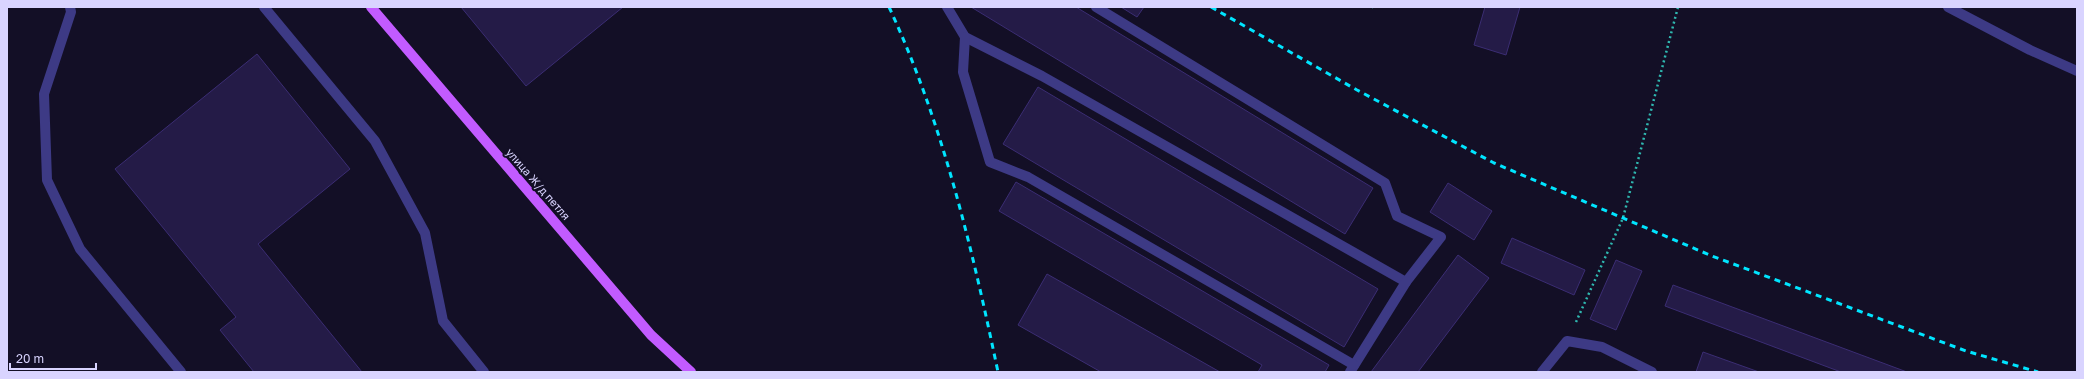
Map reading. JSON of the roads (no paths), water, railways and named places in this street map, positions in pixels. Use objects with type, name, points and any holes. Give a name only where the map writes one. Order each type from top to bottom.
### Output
[{"type":"main road","name":"улица Ж/д петля","points":[[371,7],[651,335],[691,372]]},
{"type":"street","points":[[70,7],[72,12],[44,94],[47,180],[80,249],[181,372]]},
{"type":"street","points":[[264,7],[375,141],[425,233],[443,321],[484,372]]},
{"type":"street","points":[[947,7],[965,37],[1042,76],[1406,282]]},
{"type":"street","points":[[965,37],[963,72],[990,162],[1028,177],[1352,369],[1406,282],[1441,237],[1397,216],[1385,183],[1096,7]]},
{"type":"street","points":[[1948,7],[2030,50],[2077,71]]},
{"type":"street","points":[[1542,372],[1568,341],[1602,347],[1652,372]]},
{"type":"railway","points":[[889,7],[925,96],[954,186],[978,279],[998,372]]},
{"type":"railway","points":[[1211,7],[1357,90],[1494,163],[1712,256],[1966,351],[2038,372]]}]
